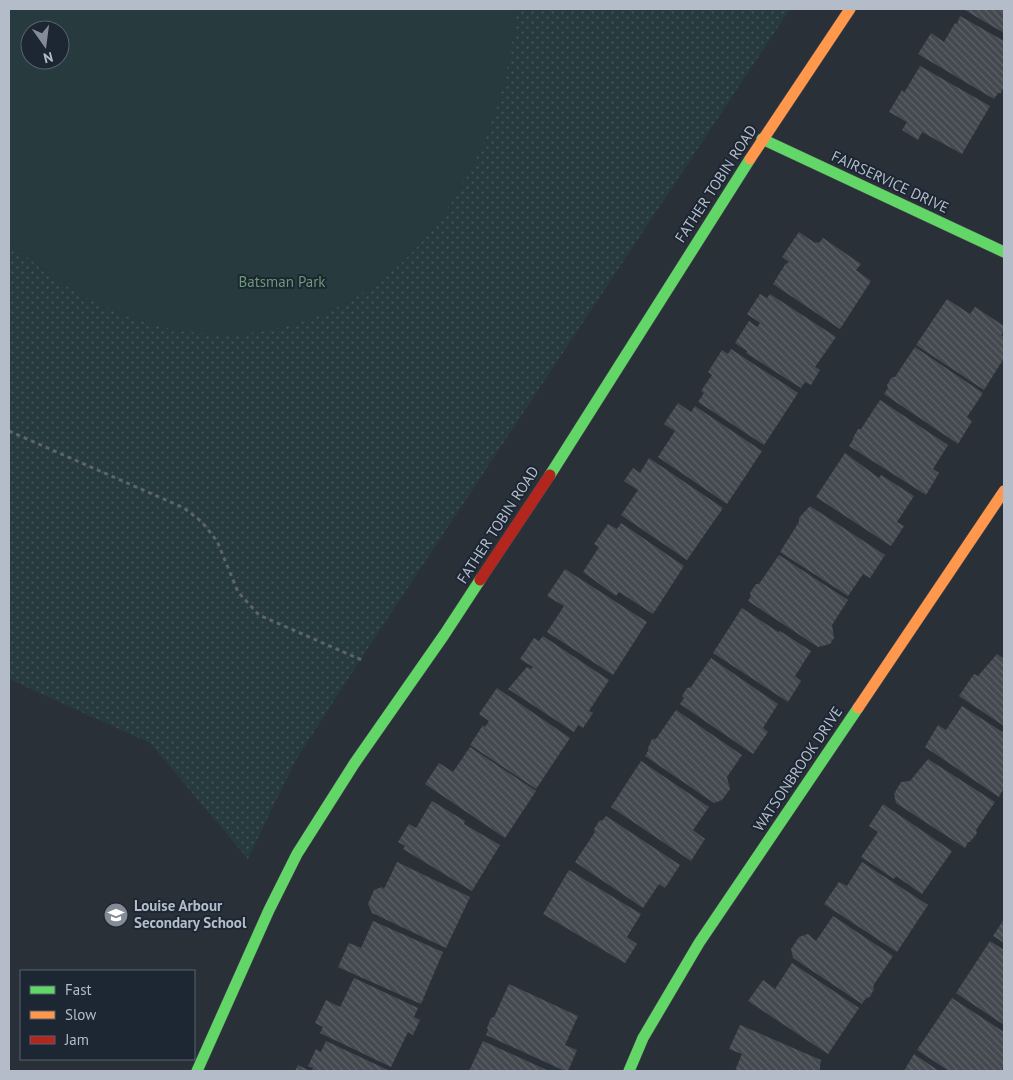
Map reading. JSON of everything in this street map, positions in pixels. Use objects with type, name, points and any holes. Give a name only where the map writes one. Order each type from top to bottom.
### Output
[{"type":"street","name":"FATHER TOBIN ROAD","points":[[197,1071],[269,910],[297,854],[324,810],[571,442],[762,139],[850,9]]},
{"type":"street","name":"FAIRSERVICE DRIVE","points":[[762,139],[1004,252]]},
{"type":"street","name":"WATSONBROOK DRIVE","points":[[629,1071],[643,1038],[699,943],[1004,491]]},
{"type":"path","points":[[9,431],[184,508],[202,522],[217,541],[238,592],[259,615],[364,661]]},
{"type":"green space","name":"Batsman Park","points":[[9,9],[790,9],[297,758],[248,859],[150,743],[9,679]]},
{"type":"green space","points":[[9,9],[517,9],[514,34],[497,106],[479,153],[455,197],[421,243],[382,279],[338,307],[291,325],[241,333],[190,332],[137,320],[85,297],[46,272],[9,242]]},
{"type":"building","points":[[963,9],[1004,9],[1004,33]]},
{"type":"building","points":[[960,16],[1004,41],[1004,87],[994,99],[918,54],[931,33],[944,42],[955,23],[957,24]]},
{"type":"building","points":[[920,66],[990,106],[962,154],[922,132],[918,140],[902,130],[907,122],[889,112],[902,90],[904,93]]},
{"type":"building","points":[[799,232],[815,243],[819,243],[823,238],[861,264],[856,270],[871,281],[840,329],[773,284],[786,263],[789,262],[782,257]]},
{"type":"building","points":[[760,294],[767,298],[770,294],[836,337],[815,367],[820,370],[811,385],[805,382],[801,388],[746,353],[747,351],[735,343],[749,321],[757,327],[760,323],[747,314]]},
{"type":"building","points":[[947,299],[970,314],[975,307],[1004,326],[1004,331],[1001,335],[1004,337],[1004,358],[984,390],[916,345]]},
{"type":"building","points":[[915,347],[983,393],[967,417],[972,421],[958,444],[884,394],[892,377],[895,377]]},
{"type":"building","points":[[731,349],[798,393],[764,445],[698,402],[704,393],[701,391],[712,375],[708,372],[722,350],[728,354]]},
{"type":"building","points":[[880,400],[948,445],[933,469],[939,473],[926,495],[849,446],[858,429],[861,429]]},
{"type":"building","points":[[678,403],[691,412],[695,406],[762,451],[727,504],[658,457],[675,431],[664,424]]},
{"type":"building","points":[[845,453],[879,478],[881,475],[914,496],[897,522],[904,526],[891,546],[816,497]]},
{"type":"building","points":[[649,458],[723,508],[687,560],[621,515],[638,490],[624,481],[633,468],[640,473]]},
{"type":"building","points":[[810,506],[885,555],[870,578],[863,574],[848,596],[780,552],[799,522],[799,518]]},
{"type":"building","points":[[621,523],[684,566],[653,614],[619,592],[616,596],[583,572],[599,547],[594,544],[608,524],[617,529]]},
{"type":"building","points":[[779,555],[848,600],[832,625],[834,638],[830,644],[818,647],[748,601],[751,596],[750,593],[756,584],[759,584]]},
{"type":"building","points":[[565,569],[647,622],[613,675],[547,632],[564,606],[547,596]]},
{"type":"building","points":[[742,608],[811,651],[795,676],[801,681],[788,702],[713,653]]},
{"type":"building","points":[[543,636],[609,680],[589,711],[593,713],[583,728],[578,725],[574,732],[508,689],[527,667],[531,669],[533,667],[520,659],[534,638],[539,641]]},
{"type":"building","points":[[997,654],[1004,659],[1004,726],[959,696],[974,674],[978,676]]},
{"type":"building","points":[[711,658],[778,704],[763,728],[768,732],[753,754],[680,704],[687,688],[691,687]]},
{"type":"building","points":[[497,688],[570,738],[536,789],[470,745],[483,725],[485,727],[489,721],[479,714]]},
{"type":"building","points":[[962,706],[1004,733],[1004,791],[1002,791],[999,797],[925,747],[938,725],[946,730]]},
{"type":"building","points":[[676,710],[742,755],[727,777],[730,789],[722,800],[714,803],[645,756],[652,739],[656,739]]},
{"type":"building","points":[[470,747],[536,791],[505,838],[425,784],[439,763],[453,772]]},
{"type":"building","points":[[928,759],[995,802],[976,830],[977,833],[965,848],[896,803],[894,794],[901,782],[910,781]]},
{"type":"building","points":[[641,761],[709,807],[693,830],[705,839],[691,861],[611,807]]},
{"type":"building","points":[[432,801],[465,821],[464,824],[500,845],[472,891],[403,849],[405,846],[398,842],[409,824],[416,828]]},
{"type":"building","points":[[883,804],[952,851],[922,894],[896,876],[894,879],[861,857],[878,832],[869,826]]},
{"type":"building","points":[[606,816],[680,865],[665,888],[659,884],[643,908],[575,862],[595,832],[594,829],[600,820],[602,821]]},
{"type":"building","points":[[397,862],[470,897],[446,948],[372,913],[368,904],[374,890],[382,887],[384,889]]},
{"type":"building","points":[[862,862],[928,905],[897,952],[824,904],[839,882],[847,886]]},
{"type":"building","points":[[569,870],[641,914],[627,937],[637,944],[625,963],[543,914]]},
{"type":"building","points":[[833,916],[893,956],[873,986],[874,989],[870,997],[866,998],[862,1004],[793,958],[791,949],[799,937],[808,934],[816,941]]},
{"type":"building","points":[[1004,919],[1004,943],[993,936]]},
{"type":"building","points":[[373,921],[443,952],[421,1004],[338,967],[349,943],[361,948]]},
{"type":"building","points":[[990,941],[1004,950],[1004,1025],[956,993]]},
{"type":"building","points":[[792,963],[859,1008],[828,1054],[748,1001],[763,980],[775,989]]},
{"type":"building","points":[[354,978],[418,1008],[414,1017],[420,1020],[413,1035],[408,1032],[391,1067],[320,1033],[323,1027],[315,1023],[326,1000],[340,1007]]},
{"type":"building","points":[[509,984],[578,1016],[565,1045],[577,1050],[568,1071],[486,1035],[491,1018],[494,1017]]},
{"type":"building","points":[[952,998],[1004,1032],[1004,1066],[1002,1069],[1004,1071],[949,1071],[917,1050]]},
{"type":"building","points":[[740,1025],[821,1060],[820,1071],[735,1071],[742,1054],[729,1049]]},
{"type":"building","points":[[326,1041],[390,1071],[312,1071],[313,1068],[308,1066],[316,1049],[321,1052]]},
{"type":"building","points":[[483,1041],[549,1071],[469,1071]]},
{"type":"building","points":[[914,1054],[939,1071],[904,1071]]},
{"type":"building","points":[[298,1065],[310,1071],[295,1071]]},
{"type":"traffic: fast","points":[[762,139],[1004,252]]},
{"type":"traffic: fast","points":[[550,475],[750,159]]},
{"type":"traffic: fast","points":[[197,1071],[269,910],[297,854],[354,764],[480,580]]},
{"type":"traffic: fast","points":[[629,1071],[643,1038],[699,943],[858,708]]},
{"type":"traffic: slow","points":[[750,159],[850,9]]},
{"type":"traffic: slow","points":[[858,708],[1004,491]]},
{"type":"traffic: jam","points":[[480,580],[550,475]]},
{"type":"place","name":"Louise Arbour Secondary School","points":[[116,915]]}]
